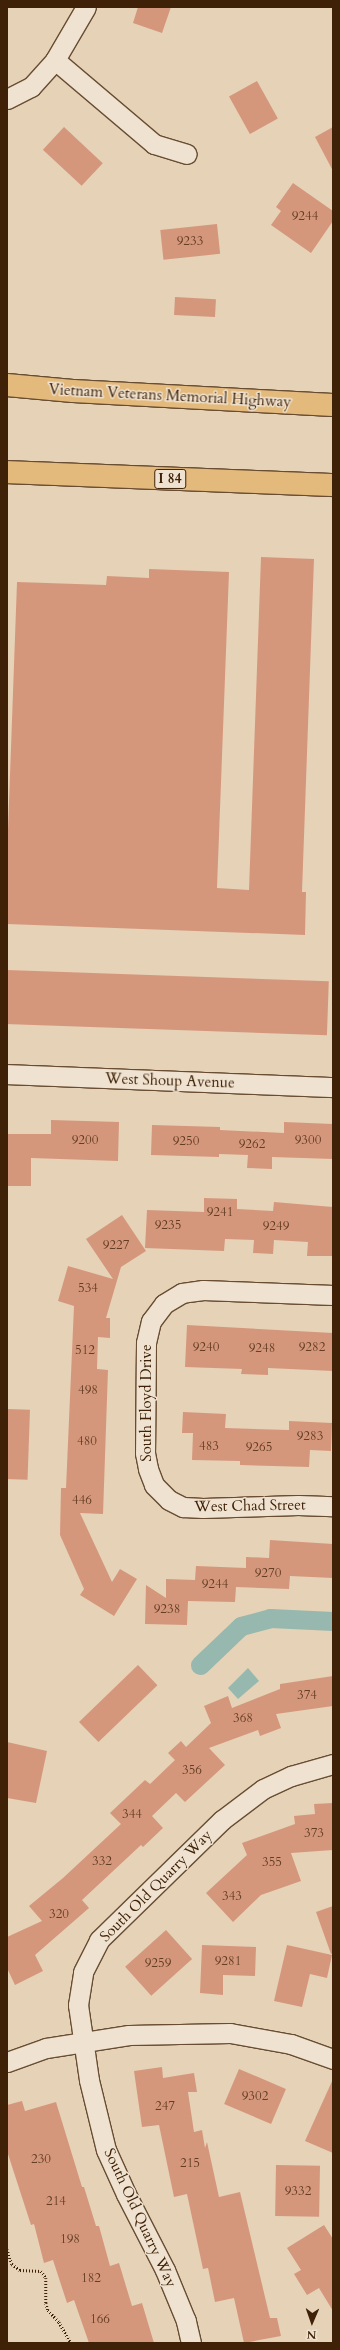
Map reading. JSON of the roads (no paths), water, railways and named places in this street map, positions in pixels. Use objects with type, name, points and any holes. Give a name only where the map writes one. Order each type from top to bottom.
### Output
[{"type":"highway","name":"Vietnam Veterans Memorial Highway","points":[[7,385],[73,391],[333,405]]},
{"type":"highway","name":"I 84","points":[[7,472],[333,485]]},
{"type":"street","points":[[7,99],[31,87],[55,60],[86,7]]},
{"type":"street","points":[[55,60],[154,144],[186,154]]},
{"type":"street","name":"West Shoup Avenue","points":[[7,1074],[333,1087]]},
{"type":"street","name":"South Floyd Drive","points":[[169,1500],[154,1485],[144,1453],[146,1343],[151,1322],[164,1304],[182,1293],[202,1290],[333,1295]]},
{"type":"street","name":"West Chad Street","points":[[169,1500],[183,1507],[203,1508],[298,1505],[333,1506]]},
{"type":"street","name":"South Old Quarry Way","points":[[191,2343],[186,2321],[165,2270],[126,2194],[106,2150],[89,2080],[78,2005],[83,1972],[99,1940],[222,1820],[263,1789],[291,1776],[333,1764]]},
{"type":"street","points":[[7,2062],[46,2048],[129,2035],[230,2033],[291,2044],[333,2059]]},
{"type":"water","points":[[248,1668],[259,1681],[238,1699],[228,1688]]},
{"type":"waterway","points":[[200,1665],[241,1626],[270,1618],[333,1621]]}]
